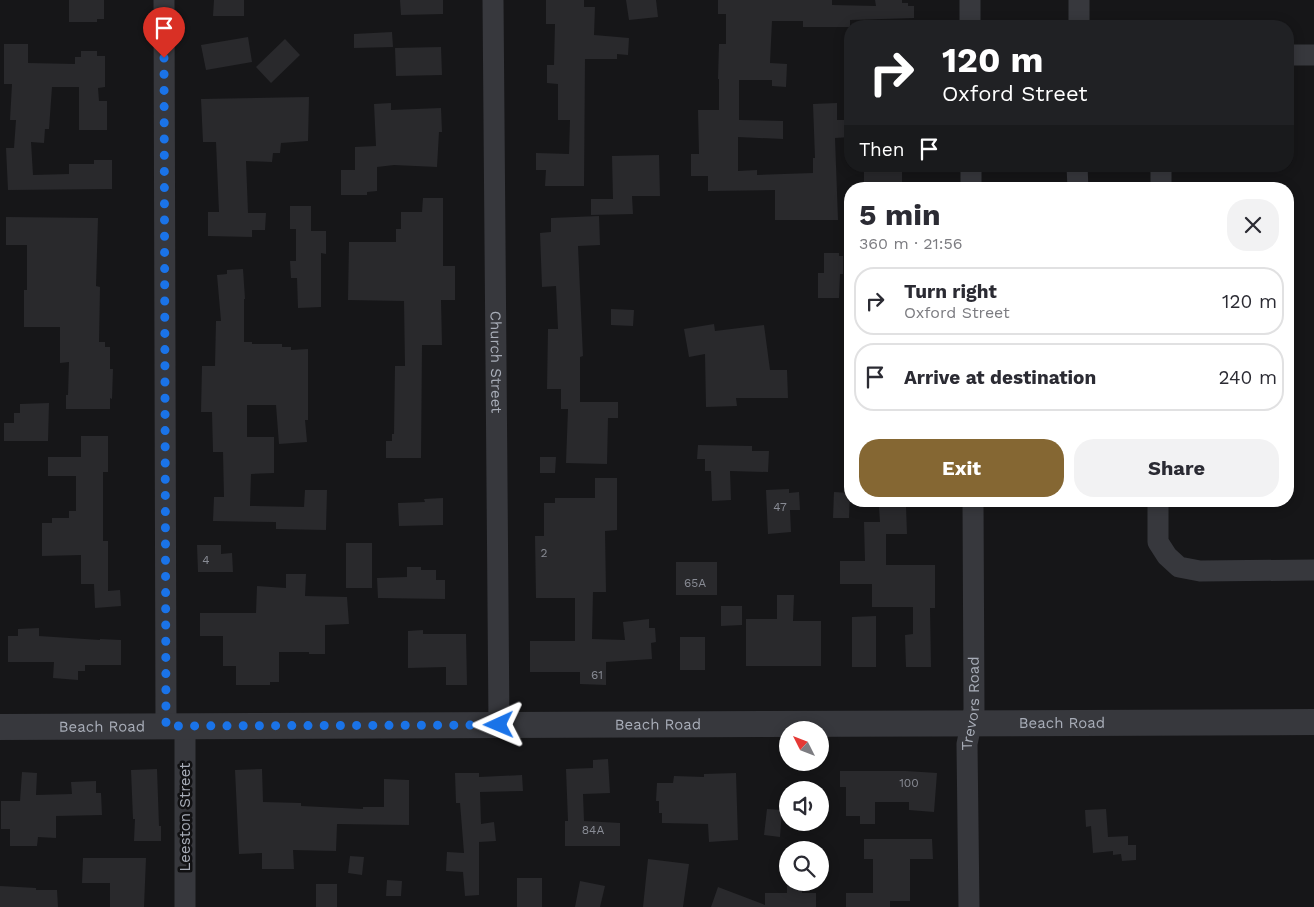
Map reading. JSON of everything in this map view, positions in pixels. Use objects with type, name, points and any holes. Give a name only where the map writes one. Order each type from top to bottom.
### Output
[{"type":"street","name":"Leeston Street","points":[[164,0],[175,726],[185,907]]},
{"type":"street","name":"Church Street","points":[[493,0],[499,725]]},
{"type":"street","points":[[970,0],[970,20]]},
{"type":"street","points":[[1079,0],[1079,20]]},
{"type":"street","points":[[1294,55],[1314,55]]},
{"type":"street","name":"Trevors Road","points":[[969,907],[967,744],[974,710],[973,507]]},
{"type":"street","points":[[1158,507],[1158,542],[1167,556],[1179,567],[1200,571],[1314,570]]},
{"type":"street","name":"Beach Road","points":[[0,727],[1314,722]]},
{"type":"building","points":[[69,0],[104,0],[104,19],[97,19],[97,22],[69,22]]},
{"type":"building","points":[[214,0],[244,0],[244,16],[213,16]]},
{"type":"building","points":[[400,0],[443,0],[443,14],[401,15]]},
{"type":"building","points":[[546,0],[584,0],[584,7],[595,7],[594,35],[629,38],[628,55],[617,54],[617,59],[585,59],[584,186],[545,186],[546,170],[536,170],[536,153],[569,154],[570,120],[558,120],[558,84],[547,83],[547,65],[554,65],[555,24],[546,24]]},
{"type":"building","points":[[626,0],[656,0],[658,17],[629,20]]},
{"type":"building","points":[[718,0],[832,0],[832,5],[876,6],[875,0],[902,0],[902,3],[908,3],[908,6],[914,6],[914,18],[844,20],[844,27],[803,27],[803,21],[772,21],[770,63],[787,64],[786,87],[772,86],[772,80],[739,80],[739,120],[783,121],[783,139],[738,137],[738,171],[757,170],[757,175],[813,173],[813,158],[815,158],[813,104],[837,103],[837,120],[844,120],[844,137],[835,138],[838,220],[775,220],[775,190],[708,191],[708,176],[691,176],[691,154],[699,154],[698,110],[719,110],[719,44],[726,44],[726,14],[718,14]]},
{"type":"building","points":[[392,32],[393,47],[354,48],[354,34]]},
{"type":"building","points":[[248,37],[252,62],[206,70],[201,45]]},
{"type":"building","points":[[285,39],[300,55],[271,83],[256,67]]},
{"type":"building","points":[[4,44],[28,44],[28,63],[75,64],[75,57],[81,57],[81,51],[97,51],[97,56],[105,56],[105,87],[98,88],[99,101],[107,101],[107,130],[79,130],[79,87],[52,87],[49,129],[45,129],[44,143],[31,142],[33,175],[69,174],[69,164],[94,164],[94,160],[112,160],[112,189],[8,190],[6,148],[14,148],[16,120],[10,120],[12,84],[4,84]]},
{"type":"building","points":[[441,47],[442,75],[396,76],[395,48]]},
{"type":"building","points":[[309,97],[308,141],[281,143],[280,153],[273,153],[272,162],[246,161],[248,213],[266,213],[265,230],[252,230],[252,237],[208,236],[208,212],[219,212],[216,142],[203,142],[201,99]]},
{"type":"building","points":[[391,103],[391,110],[441,108],[442,132],[439,132],[437,167],[394,165],[377,167],[377,191],[367,192],[367,195],[341,195],[341,170],[355,170],[355,147],[376,146],[374,104]]},
{"type":"building","points":[[659,155],[660,196],[632,196],[633,214],[591,215],[591,199],[613,199],[612,156]]},
{"type":"building","points":[[864,172],[902,172],[902,182],[864,182]]},
{"type":"building","points":[[423,198],[443,198],[443,266],[455,266],[455,300],[441,300],[442,345],[422,345],[421,458],[386,458],[386,441],[392,441],[392,434],[394,434],[395,366],[405,366],[404,301],[348,300],[349,242],[396,242],[396,229],[401,229],[401,212],[422,212]]},
{"type":"building","points":[[290,206],[311,206],[311,231],[326,231],[326,254],[321,253],[321,307],[298,308],[297,278],[291,278],[290,261],[296,261],[296,229],[290,229]]},
{"type":"building","points":[[599,216],[600,245],[578,246],[583,356],[580,357],[580,402],[618,402],[618,418],[608,418],[607,464],[566,463],[568,409],[561,409],[561,389],[547,389],[548,329],[558,329],[556,286],[542,287],[540,233],[551,232],[551,218]]},
{"type":"building","points":[[6,217],[98,218],[96,286],[100,287],[99,342],[105,342],[105,347],[110,347],[110,369],[113,369],[110,409],[66,409],[69,362],[60,363],[60,327],[24,327],[24,290],[27,290],[27,245],[6,245]]},
{"type":"building","points":[[824,253],[839,253],[839,256],[843,256],[843,274],[840,274],[839,298],[818,298],[818,273],[824,273]]},
{"type":"building","points":[[243,269],[245,299],[244,342],[252,342],[252,344],[282,344],[282,347],[291,347],[291,350],[308,349],[308,420],[305,420],[307,442],[279,444],[276,405],[247,405],[247,437],[274,437],[274,473],[251,474],[250,506],[304,507],[305,490],[327,490],[326,530],[276,529],[276,522],[213,521],[214,497],[224,497],[223,452],[213,452],[212,412],[201,412],[202,366],[215,366],[216,321],[221,321],[217,275],[227,274],[227,270]]},
{"type":"building","points":[[611,309],[634,310],[633,326],[611,325]]},
{"type":"building","points":[[714,324],[715,331],[764,325],[770,370],[787,370],[788,398],[736,398],[737,406],[706,407],[705,354],[689,357],[684,329]]},
{"type":"building","points":[[49,403],[48,441],[4,441],[4,423],[14,423],[14,413],[20,413],[20,404]]},
{"type":"building","points":[[81,436],[108,436],[108,472],[103,472],[103,541],[108,541],[108,591],[120,590],[121,606],[95,608],[94,584],[81,584],[81,555],[42,556],[42,523],[52,523],[52,518],[69,518],[69,511],[76,511],[76,476],[48,476],[48,457],[81,457]]},
{"type":"building","points":[[698,445],[752,446],[752,451],[769,451],[768,472],[730,471],[731,500],[712,501],[711,471],[705,471],[705,459],[697,459]]},
{"type":"building","points":[[540,457],[556,457],[555,473],[540,473]]},
{"type":"building","points":[[595,478],[617,478],[617,530],[605,531],[606,592],[593,592],[592,639],[625,640],[623,622],[649,619],[649,628],[655,628],[656,642],[651,643],[652,659],[606,662],[606,685],[580,684],[580,672],[530,672],[530,641],[575,641],[575,598],[536,598],[535,536],[544,536],[544,503],[555,503],[555,498],[595,498]]},
{"type":"building","points":[[789,489],[789,493],[799,492],[800,510],[790,510],[791,532],[768,534],[766,490]]},
{"type":"building","points":[[834,492],[844,493],[844,507],[849,507],[849,518],[833,518]]},
{"type":"building","points":[[443,498],[443,525],[399,526],[398,503],[425,502],[424,499]]},
{"type":"building","points":[[879,507],[906,507],[907,534],[886,534],[886,565],[935,565],[935,608],[930,608],[931,667],[906,667],[905,635],[913,634],[913,607],[872,607],[872,584],[840,584],[840,561],[865,561],[864,522],[880,522]]},
{"type":"building","points":[[346,543],[372,543],[372,588],[346,588]]},
{"type":"building","points":[[197,545],[221,545],[221,554],[232,553],[233,572],[198,572]]},
{"type":"building","points":[[676,562],[717,562],[717,595],[676,595]]},
{"type":"building","points":[[407,567],[421,567],[421,570],[436,570],[436,580],[445,580],[445,599],[378,598],[377,578],[407,577]]},
{"type":"building","points":[[286,574],[306,574],[305,596],[347,597],[349,624],[325,625],[325,654],[279,652],[279,682],[270,682],[270,685],[236,685],[236,666],[223,666],[223,636],[200,636],[200,613],[256,613],[257,586],[286,588]]},
{"type":"building","points":[[777,595],[794,595],[793,621],[821,621],[821,666],[746,666],[746,619],[777,619]]},
{"type":"building","points":[[721,606],[742,606],[742,625],[721,626]]},
{"type":"building","points":[[876,616],[876,667],[852,667],[852,617]]},
{"type":"building","points":[[39,628],[39,636],[121,640],[121,665],[85,665],[85,671],[78,671],[78,680],[53,678],[54,662],[8,662],[8,636],[18,636],[18,629]]},
{"type":"building","points":[[423,630],[423,634],[466,634],[467,685],[446,685],[446,667],[408,668],[408,631]]},
{"type":"building","points":[[680,637],[705,637],[705,670],[680,670]]},
{"type":"building","points":[[608,759],[610,793],[583,794],[584,821],[620,823],[620,846],[565,846],[565,821],[568,821],[566,769],[593,768],[593,760]]},
{"type":"building","points":[[157,769],[161,841],[134,841],[135,819],[133,819],[131,770]]},
{"type":"building","points":[[262,769],[263,802],[301,803],[301,806],[363,809],[363,807],[384,807],[384,779],[409,780],[409,825],[337,824],[336,851],[293,850],[294,869],[262,869],[262,853],[239,854],[235,770]]},
{"type":"building","points":[[840,771],[937,773],[934,812],[909,810],[909,802],[875,802],[875,824],[860,824],[860,816],[846,816],[846,787],[840,787]]},
{"type":"building","points":[[22,772],[37,773],[36,795],[72,794],[71,782],[96,781],[96,793],[101,793],[102,815],[56,816],[56,838],[38,837],[37,846],[10,846],[10,829],[1,829],[1,801],[20,801]]},
{"type":"building","points":[[455,773],[479,773],[479,777],[522,775],[523,791],[480,792],[481,824],[494,822],[496,841],[479,842],[479,895],[465,896],[463,872],[446,871],[447,852],[464,853],[460,803],[456,803]]},
{"type":"building","points":[[736,773],[738,840],[709,842],[708,824],[662,823],[662,813],[659,813],[659,801],[656,801],[657,783],[673,783],[674,776],[704,777],[704,774]]},
{"type":"building","points":[[767,809],[779,810],[780,837],[764,835]]},
{"type":"building","points":[[1106,809],[1108,837],[1128,836],[1128,845],[1136,845],[1136,860],[1122,861],[1121,854],[1113,855],[1113,851],[1093,853],[1091,826],[1086,827],[1085,810]]},
{"type":"building","points":[[864,839],[932,839],[933,859],[910,859],[910,901],[890,901],[890,907],[846,907],[846,893],[873,893],[873,859],[864,859]]},
{"type":"building","points":[[350,856],[364,857],[362,875],[348,873]]},
{"type":"building","points":[[83,858],[146,858],[144,907],[110,907],[110,883],[82,883]]},
{"type":"building","points":[[648,859],[689,864],[683,907],[643,907]]},
{"type":"building","points":[[517,878],[542,878],[542,907],[517,907]]},
{"type":"building","points":[[387,880],[402,881],[401,896],[386,896]]},
{"type":"building","points":[[580,881],[605,886],[600,907],[575,907]]},
{"type":"building","points":[[316,884],[337,884],[337,907],[316,907]]},
{"type":"building","points":[[0,886],[57,890],[58,907],[0,907]]},
{"type":"building","points":[[718,887],[765,905],[765,893],[787,893],[787,891],[802,891],[802,893],[816,893],[816,907],[711,907]]},
{"type":"route","points":[[164,58],[166,726],[499,725]]}]
